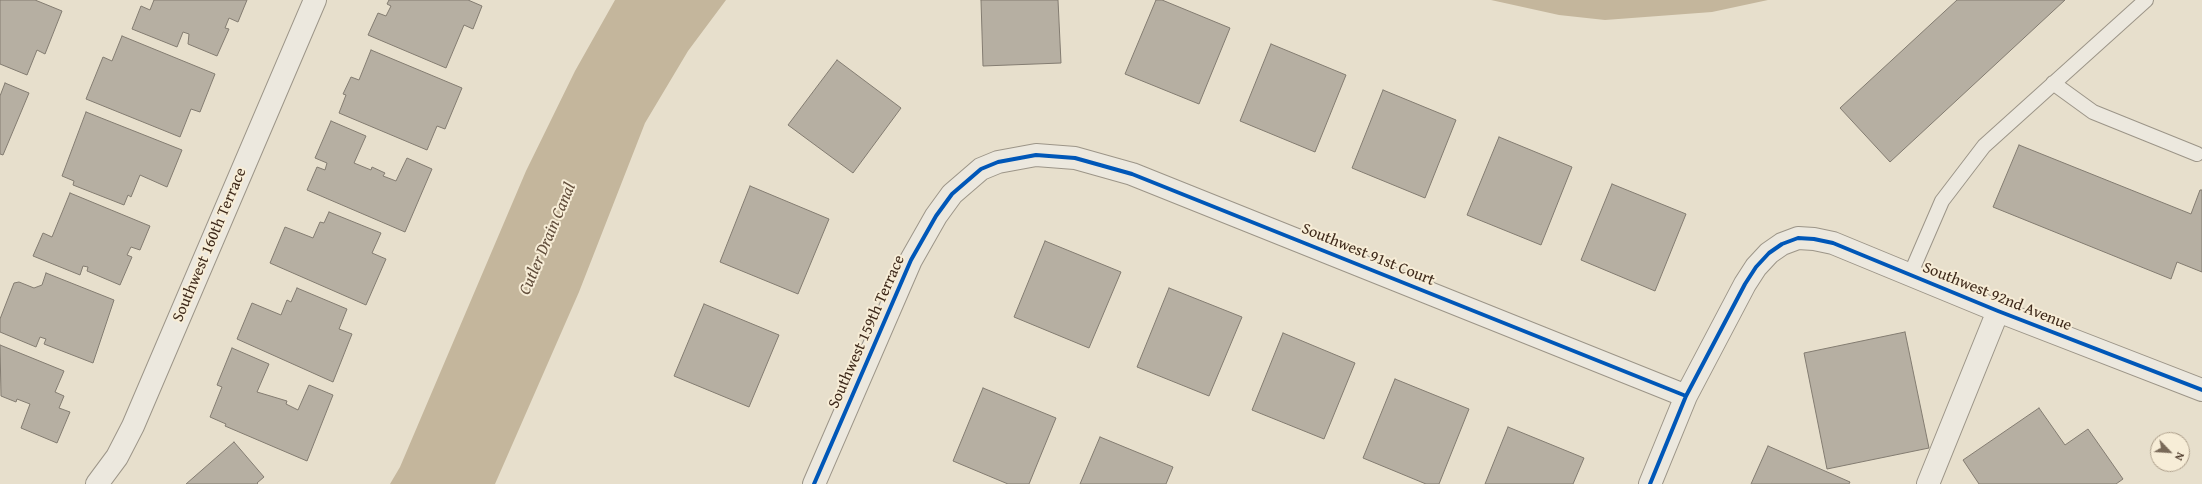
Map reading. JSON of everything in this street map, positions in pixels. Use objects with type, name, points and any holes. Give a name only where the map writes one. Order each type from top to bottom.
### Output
[{"type":"street","name":"Southwest 160th Terrace","points":[[97,484],[117,457],[133,426],[315,0]]},
{"type":"street","name":"Southwest 91st Court","points":[[1036,155],[1075,158],[1140,176],[1686,396]]},
{"type":"street","name":"Southwest 159th Terrace","points":[[814,484],[911,260],[936,216],[952,194],[981,169],[998,162],[1036,155]]},
{"type":"street","name":"Southwest 92nd Avenue","points":[[1686,396],[1745,284],[1756,267],[1782,244],[1798,238],[1833,243],[1998,311],[2202,390]]},
{"type":"street","points":[[1928,484],[1998,311]]},
{"type":"street","points":[[1650,484],[1686,396]]},
{"type":"lane","points":[[1910,275],[1942,201],[1984,146],[2146,0]]},
{"type":"lane","points":[[2053,83],[2093,112],[2197,154]]},
{"type":"water","name":"Cutler Drain Canal","points":[[615,0],[726,0],[688,51],[645,123],[579,292],[495,484],[390,484],[400,467],[526,171],[575,71]]},
{"type":"water","points":[[1491,0],[1768,0],[1712,12],[1605,20],[1559,15]]},
{"type":"building","points":[[0,0],[35,0],[62,11],[45,54],[37,50],[27,75],[0,64]]},
{"type":"building","points":[[154,0],[247,0],[238,22],[229,18],[225,28],[229,29],[217,56],[188,44],[189,34],[183,32],[177,47],[132,29],[141,6],[150,10]]},
{"type":"building","points":[[389,0],[468,0],[482,6],[473,29],[464,25],[446,68],[368,35],[378,13],[386,16],[391,6],[387,4]]},
{"type":"building","points":[[981,0],[1058,0],[1061,63],[983,66]]},
{"type":"building","points":[[1156,0],[1162,0],[1230,28],[1199,104],[1125,74]]},
{"type":"building","points":[[1957,0],[2065,0],[1890,162],[1840,108]]},
{"type":"building","points":[[122,36],[215,74],[200,112],[191,109],[180,137],[86,99],[103,57],[112,61]]},
{"type":"building","points":[[1271,44],[1346,75],[1315,152],[1240,121]]},
{"type":"building","points":[[371,50],[462,88],[445,129],[437,126],[427,150],[339,113],[346,95],[343,94],[351,77],[359,80]]},
{"type":"building","points":[[837,60],[901,108],[853,173],[788,125]]},
{"type":"building","points":[[5,83],[29,93],[3,155],[0,154],[0,96]]},
{"type":"building","points":[[1383,90],[1456,120],[1425,198],[1352,168]]},
{"type":"building","points":[[86,112],[182,150],[167,187],[140,175],[131,197],[128,195],[124,205],[73,185],[74,181],[62,176]]},
{"type":"building","points":[[331,121],[366,136],[354,163],[371,170],[372,167],[385,173],[383,176],[396,181],[407,158],[432,169],[405,232],[307,190],[317,167],[325,170],[327,163],[315,158]]},
{"type":"building","points":[[1499,137],[1572,167],[1541,245],[1467,215]]},
{"type":"building","points":[[2019,145],[2191,214],[2200,190],[2202,190],[2202,272],[2177,262],[2171,279],[1993,207]]},
{"type":"building","points":[[1612,184],[1686,214],[1655,291],[1581,260]]},
{"type":"building","points":[[750,186],[829,219],[798,294],[720,262]]},
{"type":"building","points":[[70,193],[150,226],[140,250],[131,247],[127,255],[132,257],[120,285],[87,271],[88,267],[83,266],[80,275],[33,256],[43,233],[52,237]]},
{"type":"building","points":[[329,212],[381,233],[372,253],[386,259],[366,305],[270,263],[285,227],[313,238],[320,222],[324,223]]},
{"type":"building","points":[[1045,241],[1121,272],[1089,348],[1014,317]]},
{"type":"building","points":[[46,273],[114,300],[93,363],[44,344],[46,339],[40,337],[36,347],[0,332],[0,319],[14,283],[19,282],[34,288],[42,285]]},
{"type":"building","points":[[297,288],[347,309],[339,329],[352,334],[333,382],[237,339],[252,303],[281,315],[287,300],[291,302]]},
{"type":"building","points":[[1169,288],[1242,317],[1209,396],[1137,367]]},
{"type":"building","points":[[704,304],[779,335],[749,407],[674,376]]},
{"type":"building","points":[[1905,332],[1929,448],[1827,469],[1804,353]]},
{"type":"building","points":[[1283,333],[1355,363],[1324,439],[1252,410]]},
{"type":"building","points":[[0,345],[64,371],[55,392],[64,396],[59,408],[70,412],[57,443],[21,428],[30,404],[17,399],[16,402],[1,396]]},
{"type":"building","points":[[232,348],[269,364],[257,392],[287,401],[286,404],[298,410],[309,385],[333,395],[307,461],[225,426],[226,424],[210,417],[222,387],[217,385]]},
{"type":"building","points":[[1395,379],[1469,409],[1439,484],[1426,484],[1363,458]]},
{"type":"building","points":[[983,388],[1056,418],[1029,484],[1008,484],[953,461]]},
{"type":"building","points":[[2039,408],[2065,445],[2088,429],[2123,479],[2116,484],[1979,484],[1963,460]]},
{"type":"building","points":[[1508,427],[1584,458],[1573,484],[1485,484]]},
{"type":"building","points":[[1100,437],[1173,467],[1166,484],[1080,484]]},
{"type":"building","points":[[234,442],[264,477],[257,483],[258,484],[186,484]]},
{"type":"building","points":[[1768,446],[1850,482],[1849,484],[1751,484]]},
{"type":"cycle path","points":[[814,484],[911,260],[936,216],[952,194],[981,169],[998,162],[1036,155],[1075,158],[1132,174],[1686,396]]},
{"type":"cycle path","points":[[1650,484],[1686,396],[1745,284],[1756,267],[1769,253],[1782,244],[1798,238],[1814,239],[1833,243],[1998,311],[2202,390]]}]
